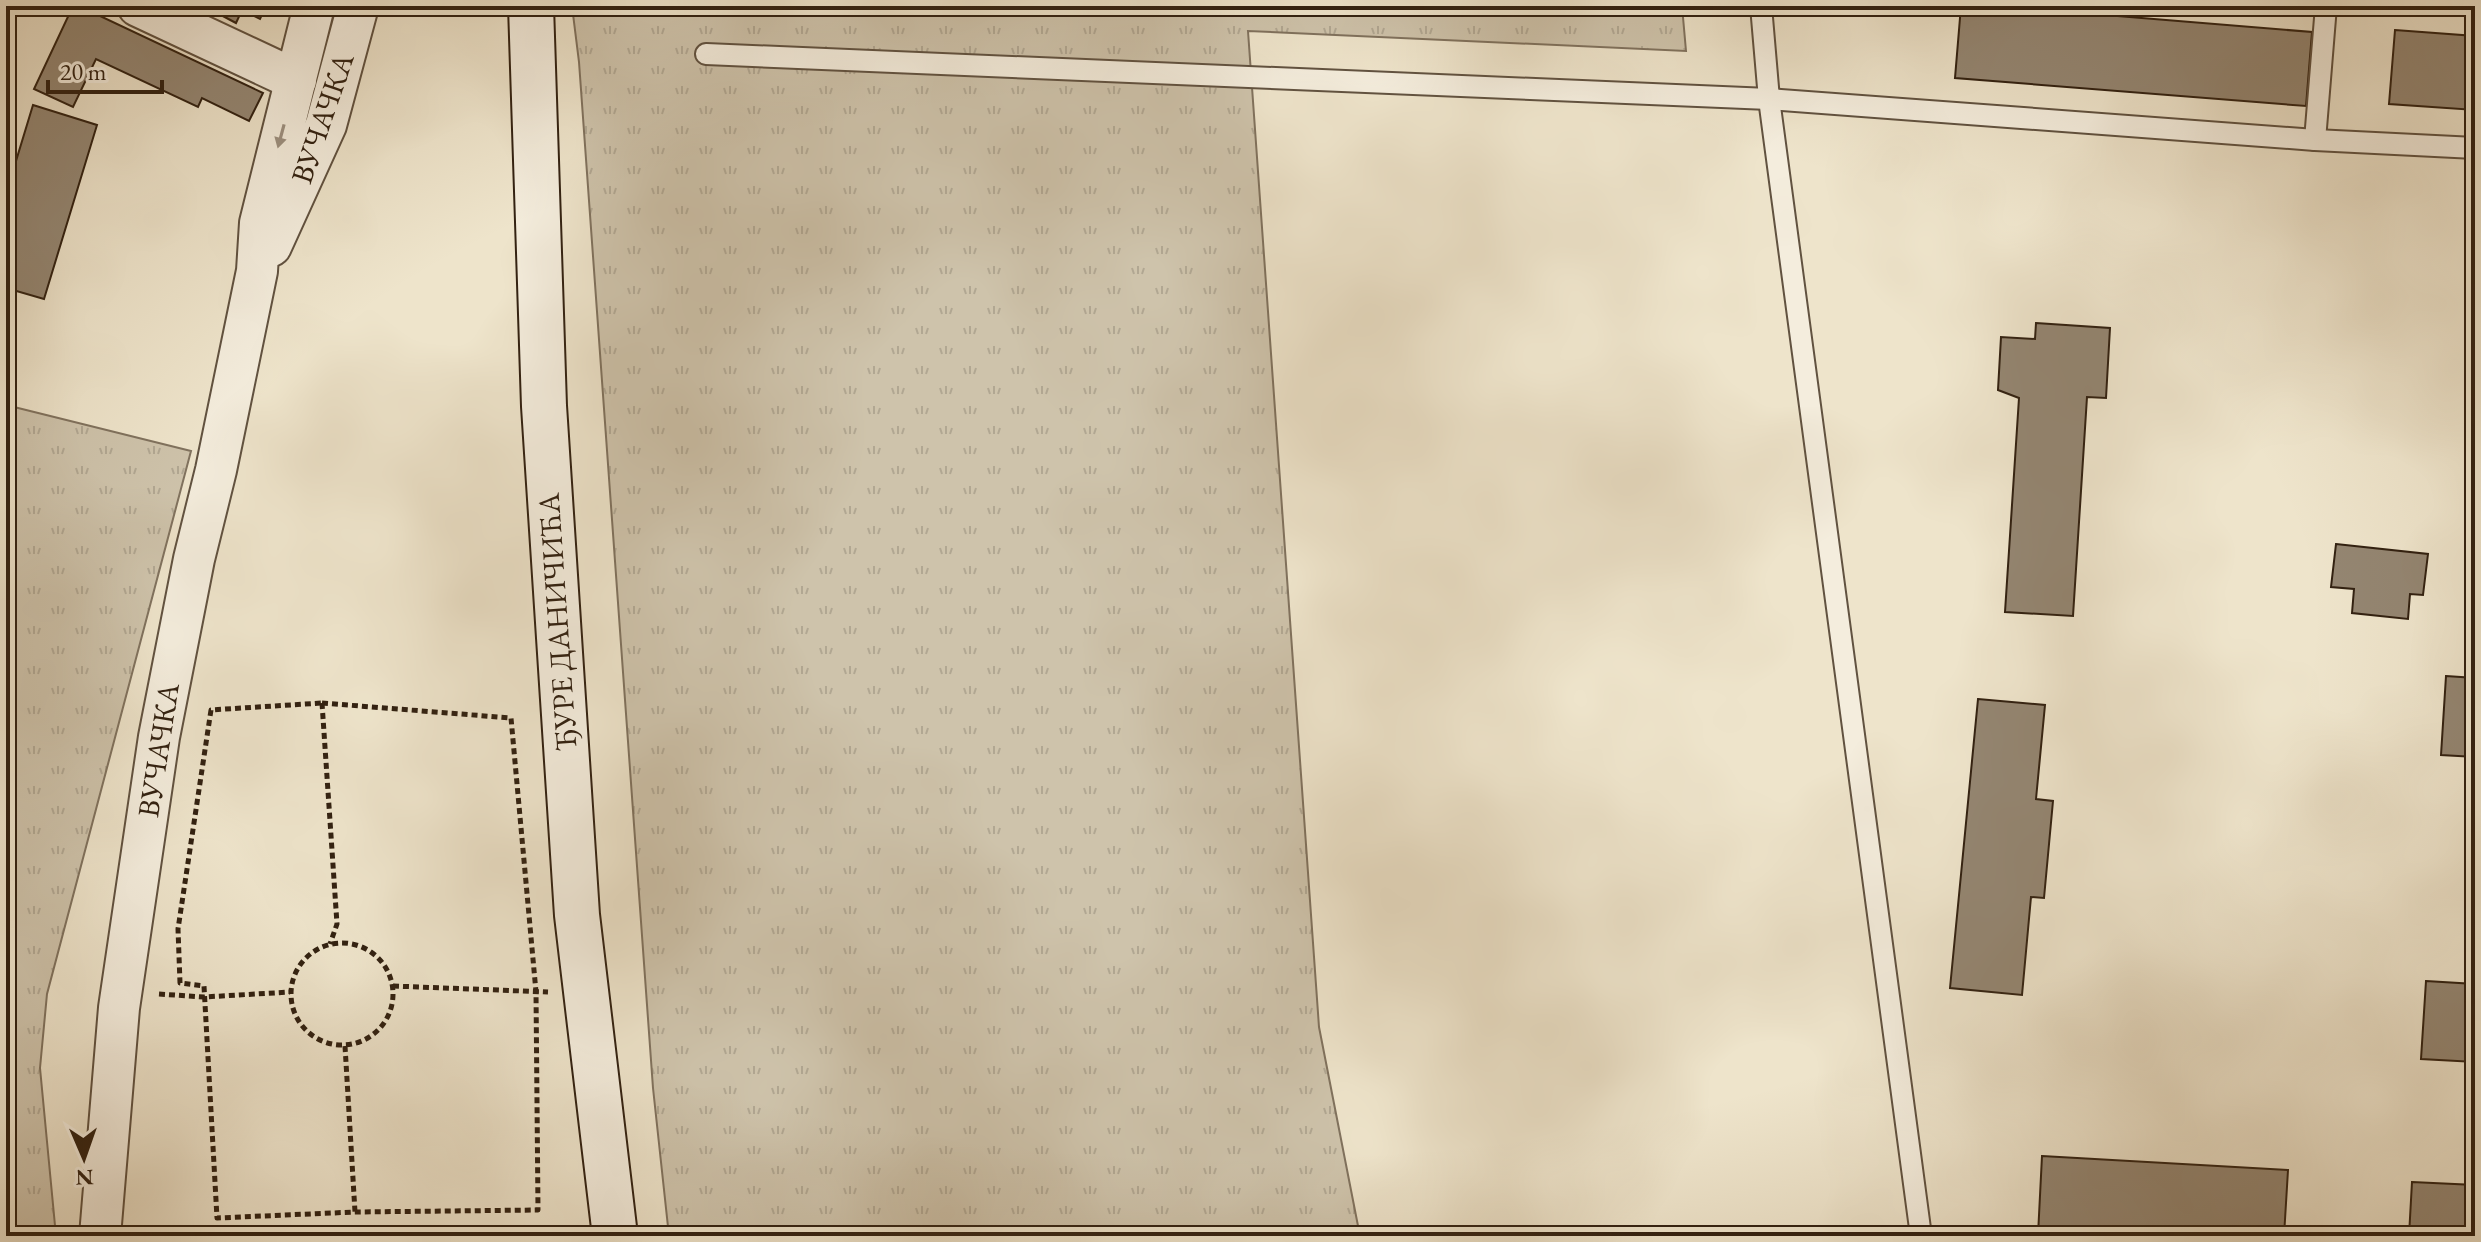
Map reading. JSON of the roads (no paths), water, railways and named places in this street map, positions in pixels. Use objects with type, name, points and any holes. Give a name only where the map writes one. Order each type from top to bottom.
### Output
[{"type":"street","points":[[138,6],[296,80]]},
{"type":"street","name":"ВУЧАЧКА","points":[[100,1236],[122,992],[171,670],[257,271],[260,223],[314,6]]},
{"type":"street","name":"ВУЧАЧКА","points":[[257,271],[326,125],[358,6]]},
{"type":"street","name":"ЂУРЕ ДАНИЧИЋА","points":[[531,6],[544,406],[575,887],[615,1236]]},
{"type":"lane","points":[[1761,6],[1769,99],[1921,1236]]},
{"type":"lane","points":[[2315,140],[2326,6]]},
{"type":"lane","points":[[706,54],[1769,99],[2315,140],[2475,148]]}]
